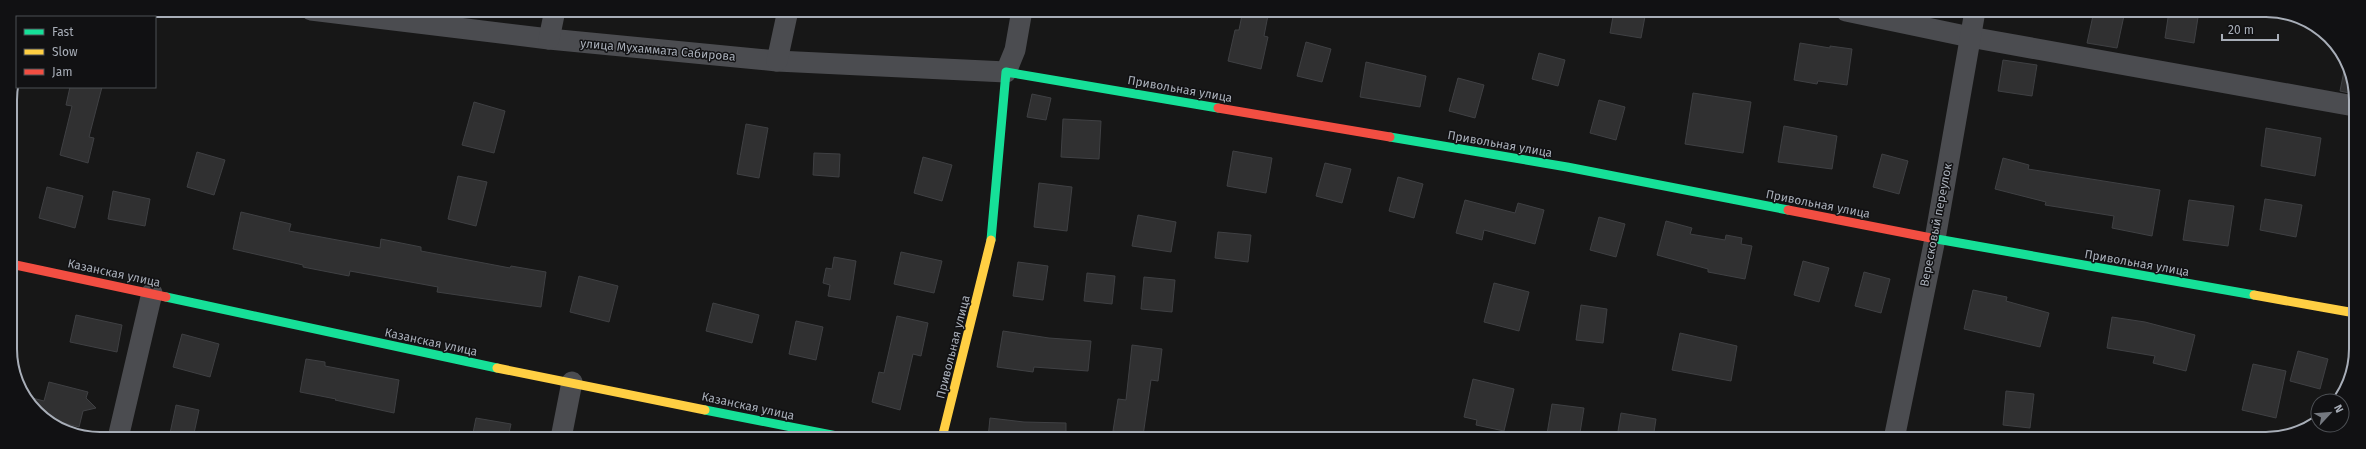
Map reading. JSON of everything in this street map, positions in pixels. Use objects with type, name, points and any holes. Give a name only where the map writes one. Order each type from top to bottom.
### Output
[{"type":"street","name":"улица Мухаммата Сабирова","points":[[372,17],[548,40],[777,61],[1006,72]]},
{"type":"street","points":[[548,40],[553,17]]},
{"type":"street","points":[[777,61],[786,17]]},
{"type":"street","points":[[1006,72],[1015,50],[1021,17]]},
{"type":"street","points":[[1875,17],[1970,37],[2349,105]]},
{"type":"street","name":"Вересковый переулок","points":[[1895,432],[1935,239],[1974,17]]},
{"type":"street","name":"Привольная улица","points":[[943,432],[991,240],[1006,72],[1567,167],[1935,239],[2349,312]]},
{"type":"street","name":"Казанская улица","points":[[17,265],[480,364],[818,432]]},
{"type":"street","points":[[119,432],[152,293]]},
{"type":"street","points":[[562,432],[572,382]]},
{"type":"building","points":[[1242,17],[1268,17],[1264,36],[1268,37],[1261,69],[1228,61],[1235,30],[1239,30]]},
{"type":"building","points":[[1613,17],[1645,17],[1641,38],[1610,33]]},
{"type":"building","points":[[2093,17],[2124,17],[2117,48],[2087,43]]},
{"type":"building","points":[[2168,17],[2198,17],[2194,43],[2165,38]]},
{"type":"building","points":[[1306,42],[1331,49],[1322,82],[1297,76]]},
{"type":"building","points":[[1800,43],[1830,48],[1830,46],[1852,49],[1847,85],[1818,81],[1817,84],[1794,80]]},
{"type":"building","points":[[1539,53],[1565,60],[1558,86],[1532,79]]},
{"type":"building","points":[[2003,60],[2037,65],[2032,96],[1998,91]]},
{"type":"building","points":[[1366,62],[1426,76],[1420,107],[1360,97]]},
{"type":"building","points":[[2344,71],[2349,93],[2340,91]]},
{"type":"building","points":[[1458,78],[1484,85],[1475,118],[1449,111]]},
{"type":"building","points":[[70,88],[102,88],[89,137],[94,138],[88,163],[60,155],[72,106],[66,105]]},
{"type":"building","points":[[1693,93],[1751,102],[1743,153],[1685,144]]},
{"type":"building","points":[[1032,94],[1051,98],[1046,120],[1027,117]]},
{"type":"building","points":[[1599,100],[1625,107],[1616,140],[1590,133]]},
{"type":"building","points":[[474,102],[505,111],[494,153],[462,145]]},
{"type":"building","points":[[1063,119],[1101,121],[1099,159],[1061,157]]},
{"type":"building","points":[[746,124],[768,128],[759,178],[737,174]]},
{"type":"building","points":[[1784,126],[1837,136],[1832,169],[1778,162]]},
{"type":"building","points":[[2266,128],[2321,138],[2315,176],[2261,166]]},
{"type":"building","points":[[1233,151],[1272,158],[1266,193],[1227,186]]},
{"type":"building","points":[[197,152],[225,160],[214,195],[187,187]]},
{"type":"building","points":[[814,153],[840,154],[839,177],[813,175]]},
{"type":"building","points":[[1882,154],[1908,161],[1899,194],[1873,187]]},
{"type":"building","points":[[923,157],[952,165],[942,201],[914,193]]},
{"type":"building","points":[[2003,158],[2029,165],[2028,169],[2160,190],[2152,236],[2112,228],[2114,216],[2045,205],[2046,202],[1995,189]]},
{"type":"building","points":[[1325,163],[1351,169],[1342,203],[1316,196]]},
{"type":"building","points":[[458,176],[487,182],[476,226],[448,219]]},
{"type":"building","points":[[1398,177],[1423,184],[1414,218],[1389,211]]},
{"type":"building","points":[[1039,183],[1072,187],[1067,231],[1034,227]]},
{"type":"building","points":[[47,187],[83,196],[75,228],[39,218]]},
{"type":"building","points":[[113,191],[150,199],[145,226],[108,219]]},
{"type":"building","points":[[2265,199],[2302,205],[2296,237],[2260,230]]},
{"type":"building","points":[[1465,200],[1515,213],[1518,203],[1544,210],[1535,244],[1484,230],[1482,240],[1456,233]]},
{"type":"building","points":[[2189,200],[2234,206],[2228,246],[2183,240]]},
{"type":"building","points":[[241,212],[291,224],[289,231],[380,248],[381,239],[421,247],[421,251],[510,268],[511,266],[546,272],[541,307],[437,292],[438,287],[350,271],[349,276],[303,267],[303,265],[233,249]]},
{"type":"building","points":[[1138,215],[1176,222],[1171,252],[1132,246]]},
{"type":"building","points":[[1599,217],[1625,224],[1616,257],[1590,250]]},
{"type":"building","points":[[1666,221],[1692,228],[1690,234],[1725,240],[1726,235],[1742,238],[1741,244],[1752,246],[1745,279],[1708,272],[1708,269],[1657,255]]},
{"type":"building","points":[[1218,232],[1251,235],[1248,262],[1215,258]]},
{"type":"building","points":[[901,252],[942,261],[934,293],[894,284]]},
{"type":"building","points":[[834,257],[856,261],[850,300],[828,296],[830,285],[823,283],[826,268],[832,269]]},
{"type":"building","points":[[1803,261],[1829,268],[1819,302],[1794,295]]},
{"type":"building","points":[[1018,262],[1048,266],[1043,300],[1013,296]]},
{"type":"building","points":[[1864,272],[1890,279],[1881,313],[1855,306]]},
{"type":"building","points":[[1087,273],[1115,276],[1112,304],[1084,301]]},
{"type":"building","points":[[579,276],[618,286],[609,322],[570,312]]},
{"type":"building","points":[[1144,277],[1175,280],[1172,312],[1141,309]]},
{"type":"building","points":[[1494,283],[1529,292],[1519,331],[1484,322]]},
{"type":"building","points":[[1973,290],[2007,297],[2006,301],[2049,313],[2040,347],[1964,329]]},
{"type":"building","points":[[713,303],[759,315],[752,343],[706,331]]},
{"type":"building","points":[[1581,305],[1607,309],[1603,343],[1576,340]]},
{"type":"building","points":[[76,315],[122,325],[117,352],[70,342]]},
{"type":"building","points":[[897,316],[928,323],[921,356],[913,354],[900,410],[872,402],[879,372],[884,373]]},
{"type":"building","points":[[2112,317],[2145,322],[2195,335],[2186,371],[2153,363],[2155,356],[2107,348]]},
{"type":"building","points":[[796,321],[823,327],[816,360],[789,354]]},
{"type":"building","points":[[1003,331],[1049,338],[1091,341],[1088,371],[1034,367],[1033,372],[997,367]]},
{"type":"building","points":[[1680,333],[1737,346],[1731,381],[1672,370]]},
{"type":"building","points":[[182,334],[219,344],[210,377],[173,367]]},
{"type":"building","points":[[1132,345],[1162,349],[1158,381],[1151,380],[1144,432],[1113,431],[1118,399],[1126,400]]},
{"type":"building","points":[[2298,351],[2328,359],[2320,389],[2290,381]]},
{"type":"building","points":[[306,359],[325,362],[325,366],[399,380],[394,413],[300,392]]},
{"type":"building","points":[[2253,364],[2286,371],[2276,418],[2242,410]]},
{"type":"building","points":[[1473,379],[1514,389],[1504,431],[1476,425],[1477,420],[1464,417]]},
{"type":"building","points":[[49,382],[88,392],[86,398],[96,408],[83,411],[79,427],[58,421],[41,408],[33,398],[44,401]]},
{"type":"building","points":[[2006,391],[2034,394],[2030,428],[2003,425]]},
{"type":"building","points":[[1552,404],[1584,408],[1580,432],[1547,432]]},
{"type":"building","points":[[176,405],[199,410],[194,432],[170,432]]},
{"type":"building","points":[[1621,413],[1656,419],[1654,432],[1618,432]]},
{"type":"building","points":[[476,418],[511,424],[509,432],[473,432]]},
{"type":"building","points":[[990,418],[1024,422],[1066,423],[1066,432],[989,432]]},
{"type":"traffic: fast","points":[[991,240],[1006,72],[1218,108]]},
{"type":"traffic: fast","points":[[1390,137],[1567,167],[1788,210]]},
{"type":"traffic: fast","points":[[1931,238],[2254,295]]},
{"type":"traffic: fast","points":[[166,297],[497,368]]},
{"type":"traffic: fast","points":[[705,410],[817,432]]},
{"type":"traffic: slow","points":[[943,432],[991,240]]},
{"type":"traffic: slow","points":[[2254,295],[2349,312]]},
{"type":"traffic: slow","points":[[497,368],[705,410]]},
{"type":"traffic: jam","points":[[1218,108],[1390,137]]},
{"type":"traffic: jam","points":[[1788,210],[1931,238]]},
{"type":"traffic: jam","points":[[17,265],[166,297]]}]
